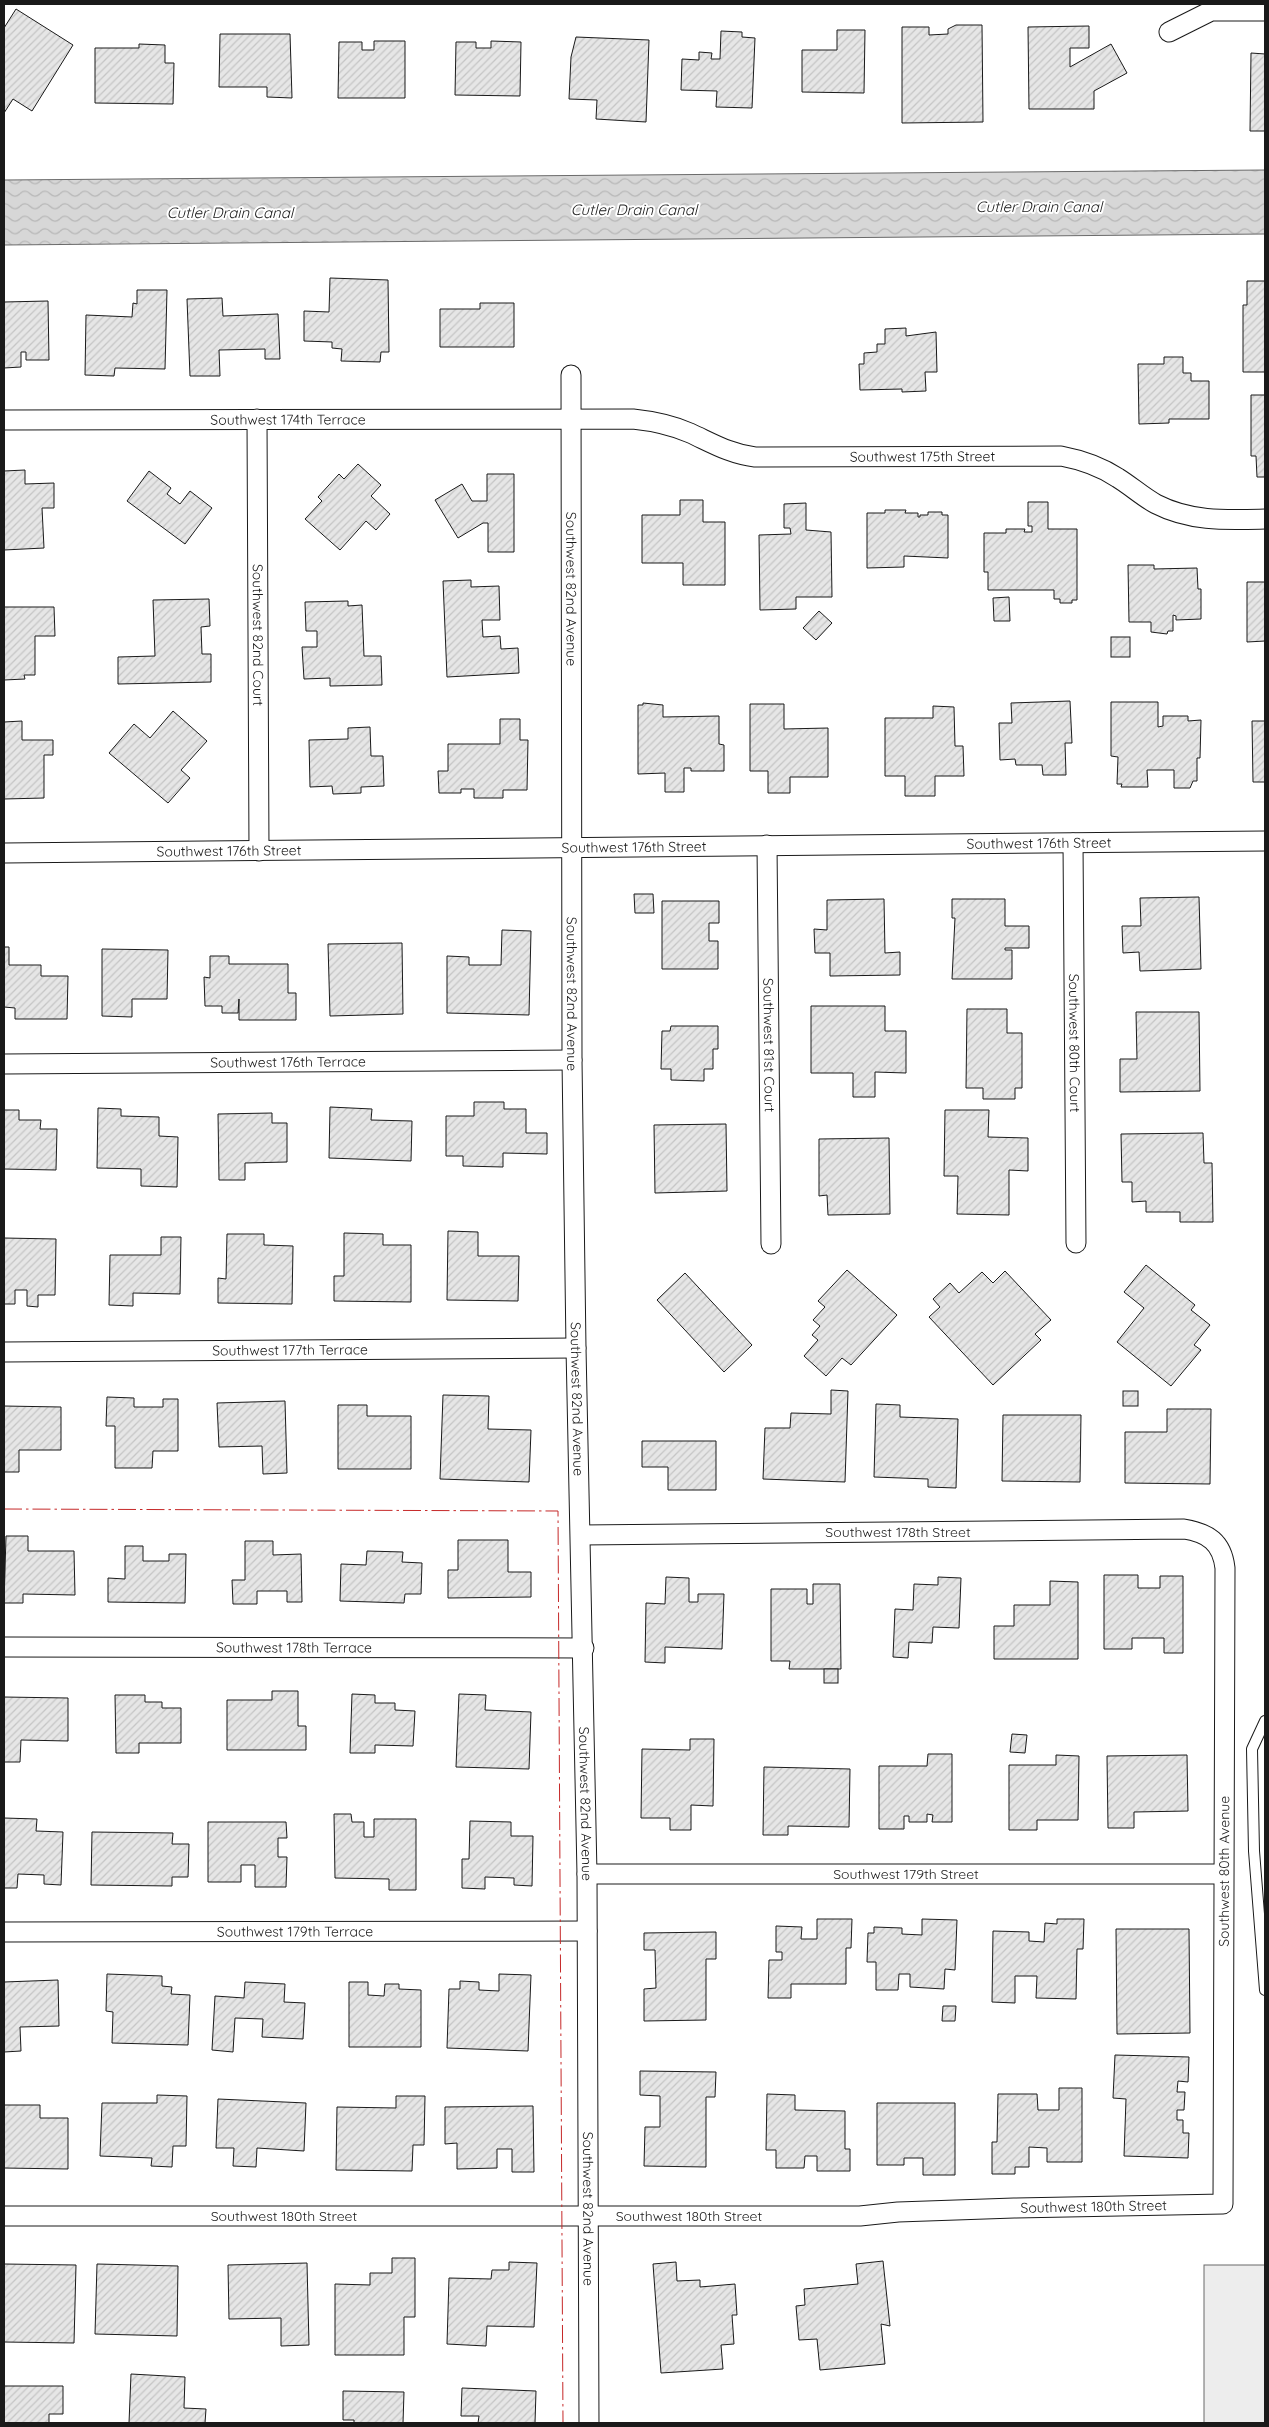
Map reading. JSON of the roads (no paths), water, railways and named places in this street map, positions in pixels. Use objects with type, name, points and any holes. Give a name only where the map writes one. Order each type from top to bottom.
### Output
[{"type":"street","points":[[1168,32],[1211,11],[1265,10]]},
{"type":"street","name":"Southwest 82nd Avenue","points":[[570,375],[572,1060],[587,1874],[590,2423]]},
{"type":"street","name":"Southwest 174th Terrace","points":[[4,420],[571,418]]},
{"type":"street","name":"Southwest 175th Street","points":[[571,418],[653,421],[688,432],[722,450],[755,457],[1061,456],[1096,465],[1155,503],[1174,512],[1195,518],[1219,520],[1265,519]]},
{"type":"street","name":"Southwest 82nd Court","points":[[257,419],[260,851]]},
{"type":"street","name":"Southwest 176th Street","points":[[4,853],[1265,841]]},
{"type":"street","name":"Southwest 80th Court","points":[[1073,843],[1076,1243]]},
{"type":"street","name":"Southwest 81st Court","points":[[767,845],[770,1244]]},
{"type":"street","name":"Southwest 176th Terrace","points":[[4,1064],[572,1060]]},
{"type":"street","name":"Southwest 177th Terrace","points":[[4,1352],[576,1348]]},
{"type":"street","name":"Southwest 178th Street","points":[[581,1535],[1184,1529],[1202,1533],[1214,1539]]},
{"type":"street","name":"Southwest 80th Avenue","points":[[1214,1539],[1224,1558],[1225,1568],[1223,2204]]},
{"type":"street","name":"Southwest 178th Terrace","points":[[4,1647],[584,1648]]},
{"type":"street","name":"Southwest 179th Street","points":[[587,1874],[1223,1874]]},
{"type":"street","name":"Southwest 179th Terrace","points":[[4,1932],[587,1931]]},
{"type":"street","name":"Southwest 180th Street","points":[[4,2216],[860,2216],[898,2212],[1223,2204]]},
{"type":"lane","points":[[1265,1721],[1252,1749],[1254,1851],[1265,1990]]},
{"type":"water","name":"Cutler Drain Canal","points":[[1265,170],[1265,234],[4,245],[4,180]]}]
